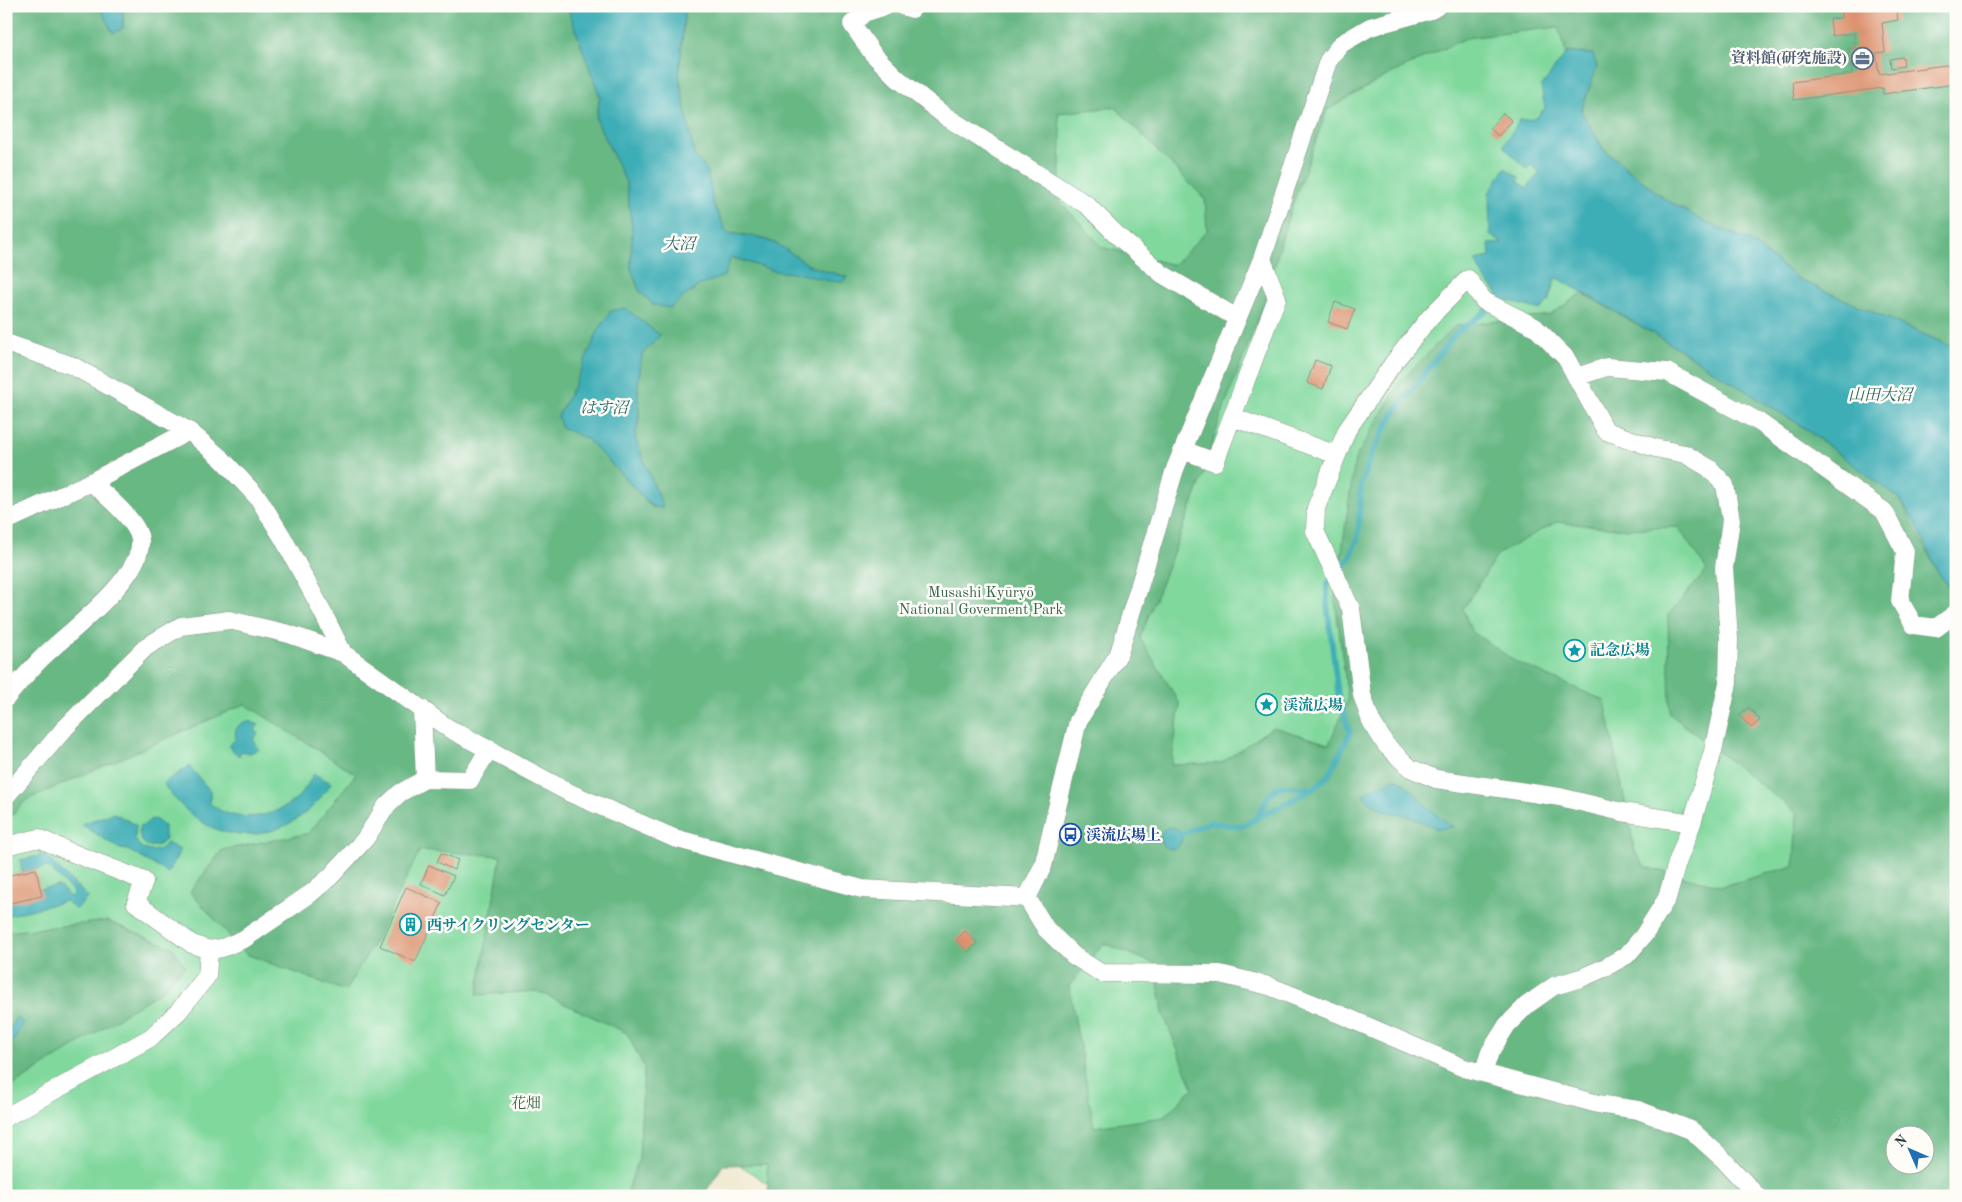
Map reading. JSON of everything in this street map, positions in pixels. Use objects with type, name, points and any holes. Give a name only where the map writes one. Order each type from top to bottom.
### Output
[{"type":"street","points":[[886,6],[864,13],[852,24],[873,54],[897,78],[945,116],[1087,205],[1119,237],[1162,274],[1237,318]]},
{"type":"street","points":[[1028,898],[1043,866],[1078,721],[1119,653],[1175,469],[1262,259],[1328,61],[1341,44],[1370,27],[1438,6]]},
{"type":"street","points":[[1183,450],[1215,462],[1277,298],[1262,259]]},
{"type":"street","points":[[1483,1073],[1490,1052],[1507,1025],[1527,1005],[1554,986],[1581,978],[1627,955],[1644,935],[1666,898],[1692,823],[1713,751],[1728,683],[1729,640],[1724,568],[1731,520],[1725,485],[1709,468],[1685,454],[1655,448],[1606,431],[1566,358],[1535,327],[1491,304],[1468,279],[1430,317],[1394,362],[1348,430],[1316,508],[1315,532],[1351,609],[1362,694],[1371,721],[1386,745],[1410,768],[1436,780],[1560,797],[1622,812],[1692,823]]},
{"type":"street","points":[[6,343],[73,366],[189,431],[222,459],[259,498],[318,603],[342,653]]},
{"type":"street","points":[[1576,377],[1607,367],[1667,372],[1759,422],[1884,511],[1905,551],[1900,601],[1914,625],[1936,628],[1956,614]]},
{"type":"street","points":[[1232,416],[1337,455]]},
{"type":"street","points":[[6,521],[91,482],[189,431]]},
{"type":"street","points":[[6,698],[45,655],[94,611],[122,582],[138,557],[140,539],[129,518],[91,482]]},
{"type":"street","points":[[6,796],[64,728],[146,647],[181,626],[229,620],[289,634],[342,653],[448,728],[570,793],[674,838],[862,889],[1028,898]]},
{"type":"street","points":[[422,710],[425,779]]},
{"type":"street","points":[[6,846],[39,838],[73,855],[106,865],[144,881],[136,903],[192,944],[209,950],[222,948],[244,939],[310,894],[330,877],[365,839],[387,805],[400,793],[425,779],[470,780],[489,749]]},
{"type":"street","points":[[1028,898],[1046,929],[1074,956],[1101,973],[1220,974],[1269,986],[1464,1068],[1598,1104],[1638,1110],[1691,1130],[1722,1158],[1757,1196]]},
{"type":"street","points":[[6,1117],[150,1038],[178,1012],[207,976],[209,950]]},
{"type":"green space","name":"Musashi Kyūryō National Goverment Park","points":[[6,6],[1956,6],[1956,1196],[785,1196],[720,1151],[690,1196],[6,1196]]},
{"type":"green space","name":"Musashi Kyūryō National Goverment Park","points":[[6,6],[99,6],[113,33],[123,28],[123,6],[567,6],[600,97],[596,119],[626,182],[632,226],[631,268],[639,290],[653,305],[692,292],[698,286],[724,276],[730,257],[775,271],[846,277],[810,266],[779,245],[760,237],[727,233],[713,203],[707,170],[694,155],[679,77],[685,6],[1956,6],[1956,345],[1948,345],[1800,280],[1748,240],[1705,222],[1665,199],[1604,150],[1581,111],[1597,67],[1593,54],[1566,53],[1558,27],[1466,38],[1390,74],[1327,110],[1288,217],[1265,300],[1219,421],[1204,474],[1140,638],[1180,704],[1171,765],[1221,763],[1273,727],[1329,744],[1348,700],[1335,599],[1355,459],[1401,380],[1455,326],[1550,315],[1582,293],[1671,344],[1800,425],[1900,499],[1939,575],[1956,594],[1956,1196],[768,1196],[767,1164],[723,1165],[703,1196],[625,1196],[639,1159],[644,1067],[627,1033],[537,991],[477,995],[501,856],[420,850],[379,934],[345,991],[246,954],[190,892],[222,850],[309,833],[356,774],[245,704],[26,800],[6,822]],"holes":[[[1115,107],[1205,199],[1207,231],[1174,265],[1102,247],[1059,200],[1061,138],[1058,113]],[[642,355],[638,384],[639,418],[635,438],[663,508],[652,507],[587,439],[558,416],[574,386]],[[1556,522],[1626,529],[1678,527],[1707,570],[1668,615],[1670,714],[1797,813],[1794,866],[1722,886],[1645,867],[1635,852],[1605,701],[1516,662],[1471,631],[1463,609],[1498,554]],[[1104,943],[1155,964],[1163,1013],[1193,1088],[1164,1117],[1094,1127],[1069,986]]]},
{"type":"green space","points":[[107,921],[173,948],[185,966],[161,991],[6,1090],[6,932]]},
{"type":"water","points":[[99,6],[123,6],[123,28],[113,33]]},
{"type":"water","name":"大沼","points":[[567,6],[685,6],[679,77],[694,155],[707,170],[713,203],[727,233],[759,237],[779,245],[810,266],[847,277],[843,282],[775,271],[731,257],[724,276],[698,286],[670,308],[653,305],[639,290],[631,268],[632,226],[626,182],[596,119],[600,97]]},
{"type":"water","name":"山田大沼","points":[[1566,53],[1593,54],[1597,67],[1581,111],[1604,150],[1665,199],[1705,222],[1748,240],[1800,280],[1948,345],[1956,345],[1956,594],[1939,575],[1916,524],[1900,499],[1800,425],[1671,344],[1556,277],[1548,302],[1540,310],[1502,299],[1482,275],[1475,260],[1490,257],[1489,244],[1502,243],[1490,235],[1489,193],[1505,168],[1520,178],[1518,181],[1527,188],[1540,172],[1531,165],[1527,169],[1503,146],[1520,120],[1535,119],[1545,108],[1541,87]]},
{"type":"water","name":"はす沼","points":[[625,308],[660,335],[642,355],[638,384],[639,418],[635,438],[663,508],[653,507],[587,439],[561,427],[558,416],[574,386],[598,331],[611,311]]},
{"type":"water","points":[[248,721],[259,725],[255,729],[258,734],[253,739],[259,749],[250,753],[241,751],[239,756],[228,746],[236,739],[235,732],[237,727]]},
{"type":"water","points":[[189,766],[211,792],[209,803],[235,816],[264,815],[282,808],[291,803],[300,794],[314,774],[331,783],[312,807],[287,825],[258,834],[243,835],[213,828],[199,820],[185,809],[169,792],[164,783]]},
{"type":"water","points":[[1397,779],[1405,784],[1433,812],[1453,827],[1438,829],[1406,815],[1384,811],[1364,797],[1364,794],[1373,788]]},
{"type":"water","points":[[114,813],[136,825],[135,839],[146,850],[154,851],[167,843],[180,850],[168,873],[128,850],[120,849],[81,824]]},
{"type":"water","points":[[151,819],[164,826],[164,836],[166,839],[156,846],[146,845],[139,832],[140,825],[143,826]]},
{"type":"water","points":[[1171,827],[1179,830],[1182,838],[1179,846],[1171,849],[1163,846],[1160,838],[1163,830]]},
{"type":"water","points":[[44,855],[88,897],[76,910],[66,901],[6,916],[6,904],[40,889],[59,886],[70,897],[74,893],[48,867],[22,872],[20,860]]},
{"type":"water","points":[[16,1017],[23,1023],[10,1047],[6,1049],[6,1028],[11,1027]]},
{"type":"building","points":[[926,6],[943,6],[940,12]]},
{"type":"building","name":"資料館(研究施設)","points":[[1840,6],[1896,6],[1898,20],[1882,23],[1885,52],[1876,53],[1879,74],[1953,64],[1956,84],[1883,94],[1883,88],[1794,100],[1792,82],[1852,74],[1848,49],[1855,48],[1854,33],[1832,36],[1830,19],[1841,18]]},
{"type":"building","points":[[1903,57],[1904,66],[1891,68],[1890,59]]},
{"type":"building","points":[[1503,113],[1512,121],[1498,136],[1490,128]]},
{"type":"building","points":[[1335,302],[1355,309],[1347,329],[1328,322]]},
{"type":"building","points":[[1315,360],[1331,366],[1323,389],[1307,383]]},
{"type":"building","points":[[1749,707],[1760,720],[1751,728],[1739,715]]},
{"type":"building","points":[[441,853],[458,860],[454,870],[437,862]]},
{"type":"building","points":[[429,865],[454,876],[445,895],[421,884]]},
{"type":"building","points":[[36,869],[42,896],[6,904],[6,876]]},
{"type":"building","name":"西サイクリングセンター","points":[[406,887],[442,903],[415,962],[380,946]]},
{"type":"building","points":[[965,931],[977,943],[968,952],[956,940]]},
{"type":"waterway","points":[[1343,566],[1348,561],[1358,538],[1361,486],[1371,455],[1394,413],[1456,333],[1484,313],[1499,296]]},
{"type":"waterway","points":[[1182,834],[1210,822],[1240,827],[1313,789],[1329,775],[1350,733],[1338,694],[1327,605],[1327,585],[1331,580]]},
{"type":"waterway","points":[[1258,817],[1268,798],[1278,788],[1291,786],[1313,789]]},
{"type":"place","name":"資料館(研究施設)","points":[[1863,58]]},
{"type":"place","name":"記念広場","points":[[1574,650]]},
{"type":"place","name":"渓流広場","points":[[1267,705]]},
{"type":"place","name":"渓流広場上","points":[[1070,835]]},
{"type":"place","name":"西サイクリングセンター","points":[[411,925]]},
{"type":"park label","name":"花畑","points":[[526,1103]]}]
